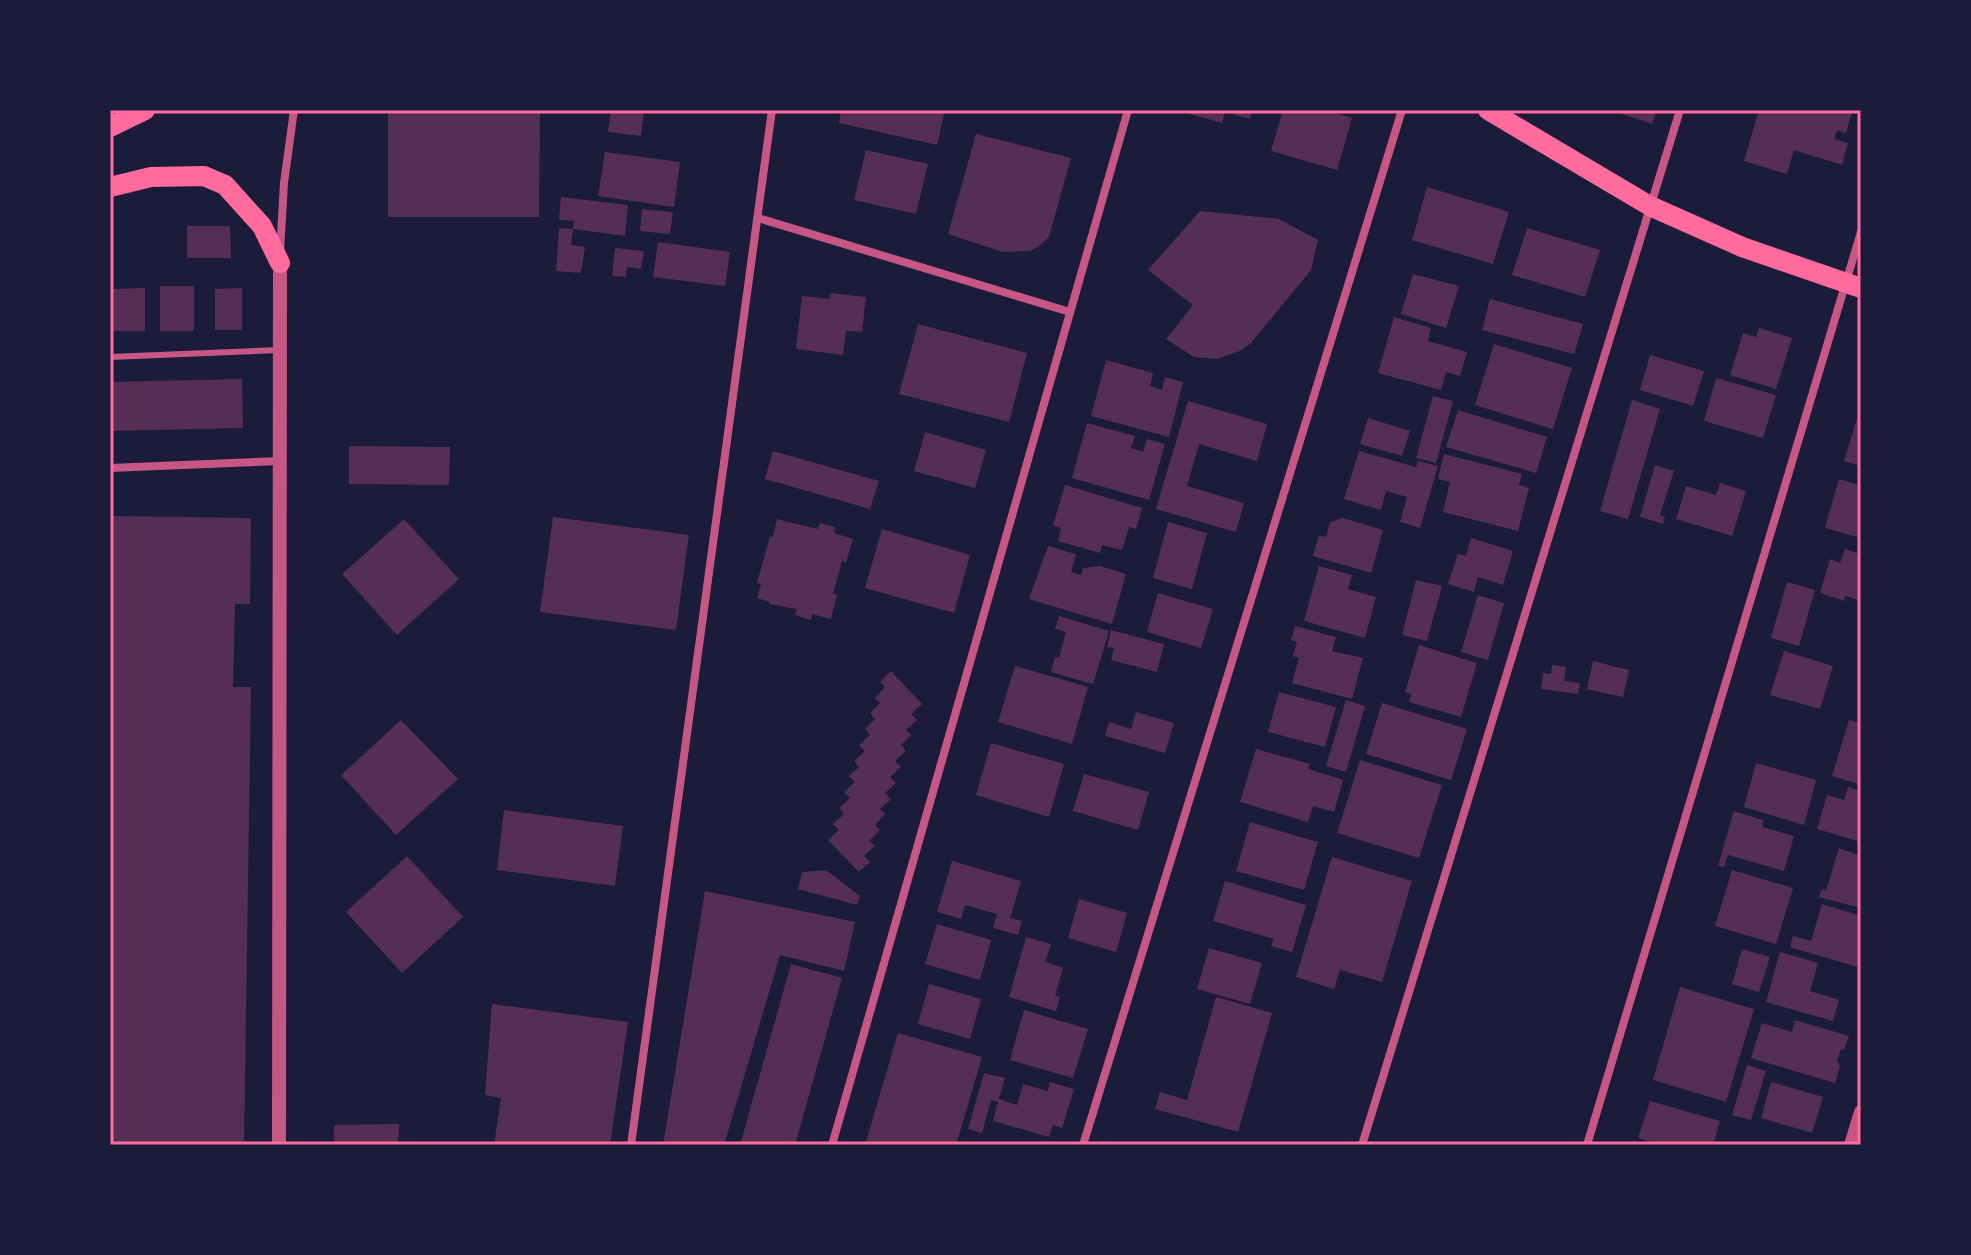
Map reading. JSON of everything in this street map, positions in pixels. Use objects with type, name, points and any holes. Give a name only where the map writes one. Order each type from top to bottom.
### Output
[{"type":"main road","points":[[110,127],[145,110]]},
{"type":"main road","points":[[1488,110],[1650,206],[1742,247],[1853,286]]},
{"type":"main road","points":[[110,187],[151,177],[204,176],[225,185],[262,226],[280,263]]},
{"type":"street","points":[[279,1145],[280,263],[284,183],[294,110]]},
{"type":"street","points":[[631,1145],[772,110]]},
{"type":"street","points":[[832,1145],[1128,110]]},
{"type":"street","points":[[1083,1145],[1402,110]]},
{"type":"street","points":[[1362,1145],[1680,110]]},
{"type":"street","points":[[758,218],[1070,312]]},
{"type":"street","points":[[1587,1145],[1853,286],[1861,232]]},
{"type":"street","points":[[110,468],[280,461]]},
{"type":"street","points":[[1851,1145],[1861,1112]]},
{"type":"lane","points":[[110,357],[280,350]]},
{"type":"building","points":[[388,110],[540,110],[539,217],[388,217]]},
{"type":"building","points":[[611,110],[644,111],[641,136],[608,132]]},
{"type":"building","points":[[841,110],[945,110],[937,145],[839,123]]},
{"type":"building","points":[[1191,110],[1252,110],[1250,119],[1225,112],[1222,123],[1190,114]]},
{"type":"building","points":[[1283,110],[1324,110],[1352,118],[1337,170],[1271,151]]},
{"type":"building","points":[[1610,110],[1657,110],[1652,124]]},
{"type":"building","points":[[1759,110],[1853,110],[1846,133],[1837,130],[1834,139],[1848,143],[1842,165],[1794,150],[1787,174],[1744,161]]},
{"type":"building","points":[[976,134],[1071,158],[1049,237],[1030,251],[1003,252],[948,234]]},
{"type":"building","points":[[866,150],[928,164],[916,214],[854,200]]},
{"type":"building","points":[[605,152],[680,162],[674,207],[598,196]]},
{"type":"building","points":[[1427,187],[1509,212],[1493,264],[1412,240]]},
{"type":"building","points":[[561,197],[628,205],[625,236],[573,229],[574,221],[559,220]]},
{"type":"building","points":[[642,209],[673,212],[670,234],[640,231]]},
{"type":"building","points":[[1200,211],[1279,219],[1318,240],[1311,270],[1250,344],[1217,359],[1194,357],[1166,339],[1193,305],[1148,270]]},
{"type":"building","points":[[187,226],[230,226],[231,258],[187,258]]},
{"type":"building","points":[[559,228],[573,229],[571,245],[585,247],[581,273],[556,271]]},
{"type":"building","points":[[1527,228],[1600,250],[1585,297],[1512,275]]},
{"type":"building","points":[[658,242],[730,252],[725,286],[653,277]]},
{"type":"building","points":[[615,248],[644,251],[641,269],[627,267],[626,277],[612,276]]},
{"type":"building","points":[[1413,274],[1459,286],[1446,328],[1401,314]]},
{"type":"building","points":[[160,286],[194,286],[194,331],[160,331]]},
{"type":"building","points":[[145,288],[145,331],[111,331],[111,289]]},
{"type":"building","points":[[242,288],[242,330],[215,330],[215,289]]},
{"type":"building","points":[[830,293],[866,297],[862,332],[846,331],[843,355],[796,349],[802,296],[829,299]]},
{"type":"building","points":[[1490,299],[1583,324],[1574,354],[1482,330]]},
{"type":"building","points":[[1394,317],[1431,328],[1428,341],[1467,352],[1460,376],[1446,372],[1441,390],[1378,373]]},
{"type":"building","points":[[918,324],[1027,353],[1009,422],[899,394]]},
{"type":"building","points":[[1759,328],[1792,338],[1776,389],[1730,375],[1743,333],[1756,337]]},
{"type":"building","points":[[1494,344],[1572,368],[1553,429],[1475,405]]},
{"type":"building","points":[[1650,355],[1704,371],[1693,406],[1640,390]]},
{"type":"building","points":[[1106,360],[1153,373],[1150,386],[1162,390],[1165,377],[1183,382],[1169,437],[1091,416]]},
{"type":"building","points":[[1716,378],[1776,395],[1763,438],[1704,421]]},
{"type":"building","points":[[242,379],[243,428],[110,431],[110,382]]},
{"type":"building","points":[[1433,396],[1453,401],[1436,463],[1416,458]]},
{"type":"building","points":[[1632,400],[1660,409],[1628,519],[1600,511]]},
{"type":"building","points":[[1188,401],[1267,424],[1257,461],[1199,444],[1187,486],[1244,503],[1236,532],[1156,509]]},
{"type":"building","points":[[1458,410],[1547,437],[1536,473],[1446,447]]},
{"type":"building","points":[[1858,415],[1861,416],[1861,466],[1844,461]]},
{"type":"building","points":[[1368,418],[1410,431],[1402,456],[1360,444]]},
{"type":"building","points":[[1087,423],[1135,436],[1131,448],[1143,452],[1147,439],[1165,444],[1149,500],[1072,478]]},
{"type":"building","points":[[925,432],[986,450],[975,488],[914,471]]},
{"type":"building","points":[[349,446],[450,447],[449,485],[349,484]]},
{"type":"building","points":[[773,451],[879,481],[870,509],[765,479]]},
{"type":"building","points":[[1359,451],[1416,467],[1418,461],[1438,466],[1420,528],[1400,522],[1407,497],[1386,491],[1381,510],[1344,499]]},
{"type":"building","points":[[1444,454],[1522,474],[1519,485],[1529,488],[1518,531],[1443,512],[1450,482],[1438,479]]},
{"type":"building","points":[[1655,465],[1674,471],[1660,515],[1665,517],[1663,524],[1640,517]]},
{"type":"building","points":[[1839,479],[1861,486],[1861,538],[1825,528]]},
{"type":"building","points":[[1720,483],[1746,491],[1732,536],[1676,519],[1686,486],[1716,495]]},
{"type":"building","points":[[1065,485],[1142,508],[1136,529],[1129,527],[1122,550],[1102,545],[1100,553],[1058,541],[1061,528],[1053,525]]},
{"type":"building","points":[[110,516],[251,518],[250,604],[235,604],[233,687],[251,687],[244,1145],[110,1145]]},
{"type":"building","points":[[553,517],[689,535],[676,630],[540,612]]},
{"type":"building","points":[[1343,518],[1383,530],[1371,573],[1313,556],[1319,535],[1326,537],[1330,522]]},
{"type":"building","points":[[404,519],[459,579],[397,635],[342,574]]},
{"type":"building","points":[[777,519],[818,529],[820,523],[835,527],[834,533],[853,539],[846,562],[842,561],[833,594],[837,595],[831,619],[812,614],[811,620],[795,615],[797,609],[769,604],[757,598],[761,584],[757,583]]},
{"type":"building","points":[[1168,522],[1207,533],[1192,589],[1153,578]]},
{"type":"building","points":[[882,529],[970,555],[954,613],[865,588]]},
{"type":"building","points":[[1471,538],[1513,551],[1503,585],[1478,577],[1474,592],[1448,584],[1458,554],[1466,556]]},
{"type":"building","points":[[1048,546],[1076,554],[1071,572],[1081,575],[1083,568],[1100,566],[1126,574],[1112,624],[1029,599]]},
{"type":"building","points":[[1845,549],[1861,554],[1861,601],[1845,596],[1844,601],[1820,593],[1830,559],[1840,563]]},
{"type":"building","points":[[1319,566],[1352,575],[1348,589],[1376,597],[1365,638],[1304,621]]},
{"type":"building","points":[[1416,580],[1442,586],[1427,641],[1402,635]]},
{"type":"building","points":[[1787,582],[1815,590],[1799,646],[1771,638]]},
{"type":"building","points":[[1158,593],[1213,609],[1201,648],[1147,632]]},
{"type":"building","points":[[1478,595],[1504,603],[1488,660],[1461,652]]},
{"type":"building","points":[[1059,616],[1109,631],[1093,684],[1051,672],[1055,657],[1059,658],[1066,632],[1055,629]]},
{"type":"building","points":[[1295,626],[1336,637],[1332,651],[1363,658],[1352,699],[1292,683],[1299,658],[1293,656],[1297,642],[1291,640]]},
{"type":"building","points":[[1111,630],[1164,644],[1157,672],[1111,660],[1114,648],[1107,647]]},
{"type":"building","points":[[1419,645],[1477,663],[1461,717],[1409,702],[1411,694],[1405,692]]},
{"type":"building","points":[[1784,651],[1833,666],[1820,709],[1770,695]]},
{"type":"building","points":[[1593,661],[1629,670],[1623,697],[1587,689]]},
{"type":"building","points":[[1552,665],[1566,667],[1564,681],[1580,683],[1578,694],[1541,689],[1543,673],[1551,674]]},
{"type":"building","points":[[1015,666],[1088,687],[1072,744],[998,722]]},
{"type":"building","points":[[891,671],[922,704],[911,714],[917,720],[906,730],[911,735],[901,745],[906,751],[895,761],[901,767],[890,777],[896,783],[885,793],[891,799],[880,809],[885,814],[875,825],[880,830],[869,841],[875,846],[864,856],[870,862],[859,872],[828,840],[839,830],[833,824],[844,814],[839,808],[850,798],[844,792],[855,782],[849,776],[859,767],[854,761],[865,751],[859,745],[870,735],[865,729],[875,719],[870,713],[880,703],[875,698],[885,687],[880,682]]},
{"type":"building","points":[[1279,692],[1336,707],[1325,747],[1268,732]]},
{"type":"building","points":[[1346,700],[1365,706],[1346,772],[1326,766]]},
{"type":"building","points":[[1382,703],[1467,729],[1451,780],[1366,754]]},
{"type":"building","points":[[1136,712],[1174,723],[1165,753],[1105,736],[1109,722],[1131,729]]},
{"type":"building","points":[[401,720],[458,779],[396,835],[341,775]]},
{"type":"building","points":[[1849,720],[1861,723],[1859,784],[1832,776]]},
{"type":"building","points":[[991,743],[1064,764],[1049,817],[976,795]]},
{"type":"building","points":[[1256,749],[1310,764],[1308,769],[1343,780],[1334,812],[1313,806],[1308,822],[1240,802]]},
{"type":"building","points":[[1360,760],[1442,785],[1419,858],[1337,833]]},
{"type":"building","points":[[1756,763],[1816,780],[1804,825],[1744,807]]},
{"type":"building","points":[[1084,774],[1149,792],[1138,830],[1073,811]]},
{"type":"building","points":[[1848,787],[1861,791],[1861,842],[1817,829],[1827,795],[1844,800]]},
{"type":"building","points":[[504,810],[623,826],[615,886],[497,870]]},
{"type":"building","points":[[1734,811],[1763,820],[1762,827],[1794,836],[1784,871],[1728,855],[1724,867],[1718,866]]},
{"type":"building","points":[[1250,822],[1318,842],[1304,890],[1236,871]]},
{"type":"building","points":[[1839,848],[1861,856],[1861,908],[1819,897],[1822,889],[1826,891]]},
{"type":"building","points":[[407,856],[463,917],[402,973],[346,912]]},
{"type":"building","points":[[1332,857],[1412,881],[1382,982],[1340,970],[1334,989],[1296,977]]},
{"type":"building","points":[[952,861],[1021,881],[1010,918],[1022,921],[1018,935],[993,928],[997,914],[965,905],[961,919],[937,912]]},
{"type":"building","points":[[826,870],[860,896],[857,905],[798,889],[802,872]]},
{"type":"building","points":[[1732,870],[1793,888],[1776,944],[1715,926]]},
{"type":"building","points":[[1225,881],[1306,905],[1292,952],[1271,946],[1274,939],[1213,921]]},
{"type":"building","points":[[705,891],[855,922],[844,971],[780,955],[724,1145],[663,1145]]},
{"type":"building","points":[[1079,899],[1127,913],[1116,952],[1068,938]]},
{"type":"building","points":[[1822,904],[1861,916],[1861,954],[1857,967],[1790,947],[1793,936],[1811,941]]},
{"type":"building","points":[[937,924],[991,940],[980,980],[925,964]]},
{"type":"building","points":[[1026,937],[1051,944],[1045,962],[1063,968],[1055,996],[1060,997],[1056,1011],[1009,997]]},
{"type":"building","points":[[1209,948],[1262,963],[1250,1004],[1197,989]]},
{"type":"building","points":[[1742,949],[1770,957],[1759,992],[1732,984]]},
{"type":"building","points":[[1780,952],[1818,963],[1810,991],[1839,1000],[1833,1021],[1766,1002]]},
{"type":"building","points":[[791,964],[842,978],[795,1145],[740,1145]]},
{"type":"building","points":[[929,984],[981,999],[970,1039],[918,1024]]},
{"type":"building","points":[[1680,987],[1754,1009],[1726,1102],[1653,1080]]},
{"type":"building","points":[[1216,997],[1272,1013],[1238,1132],[1155,1109],[1160,1092],[1187,1100]]},
{"type":"building","points":[[492,1004],[628,1022],[610,1145],[494,1145],[501,1098],[485,1095]]},
{"type":"building","points":[[1024,1010],[1088,1029],[1073,1078],[1010,1060]]},
{"type":"building","points":[[1795,1020],[1849,1036],[1837,1061],[1840,1066],[1835,1083],[1751,1058],[1762,1023],[1792,1032]]},
{"type":"building","points":[[898,1033],[982,1057],[956,1145],[865,1145]]},
{"type":"building","points":[[1747,1065],[1766,1071],[1751,1120],[1732,1115]]},
{"type":"building","points":[[984,1073],[1005,1078],[999,1099],[1017,1105],[1023,1084],[1048,1091],[1050,1082],[1074,1089],[1062,1128],[1053,1125],[1049,1137],[993,1121],[998,1102],[991,1100],[982,1133],[968,1129]]},
{"type":"building","points":[[1771,1082],[1823,1097],[1812,1133],[1761,1118]]},
{"type":"building","points":[[1650,1101],[1720,1121],[1713,1145],[1661,1145],[1638,1138]]},
{"type":"building","points":[[399,1124],[398,1145],[334,1145],[334,1125]]}]
